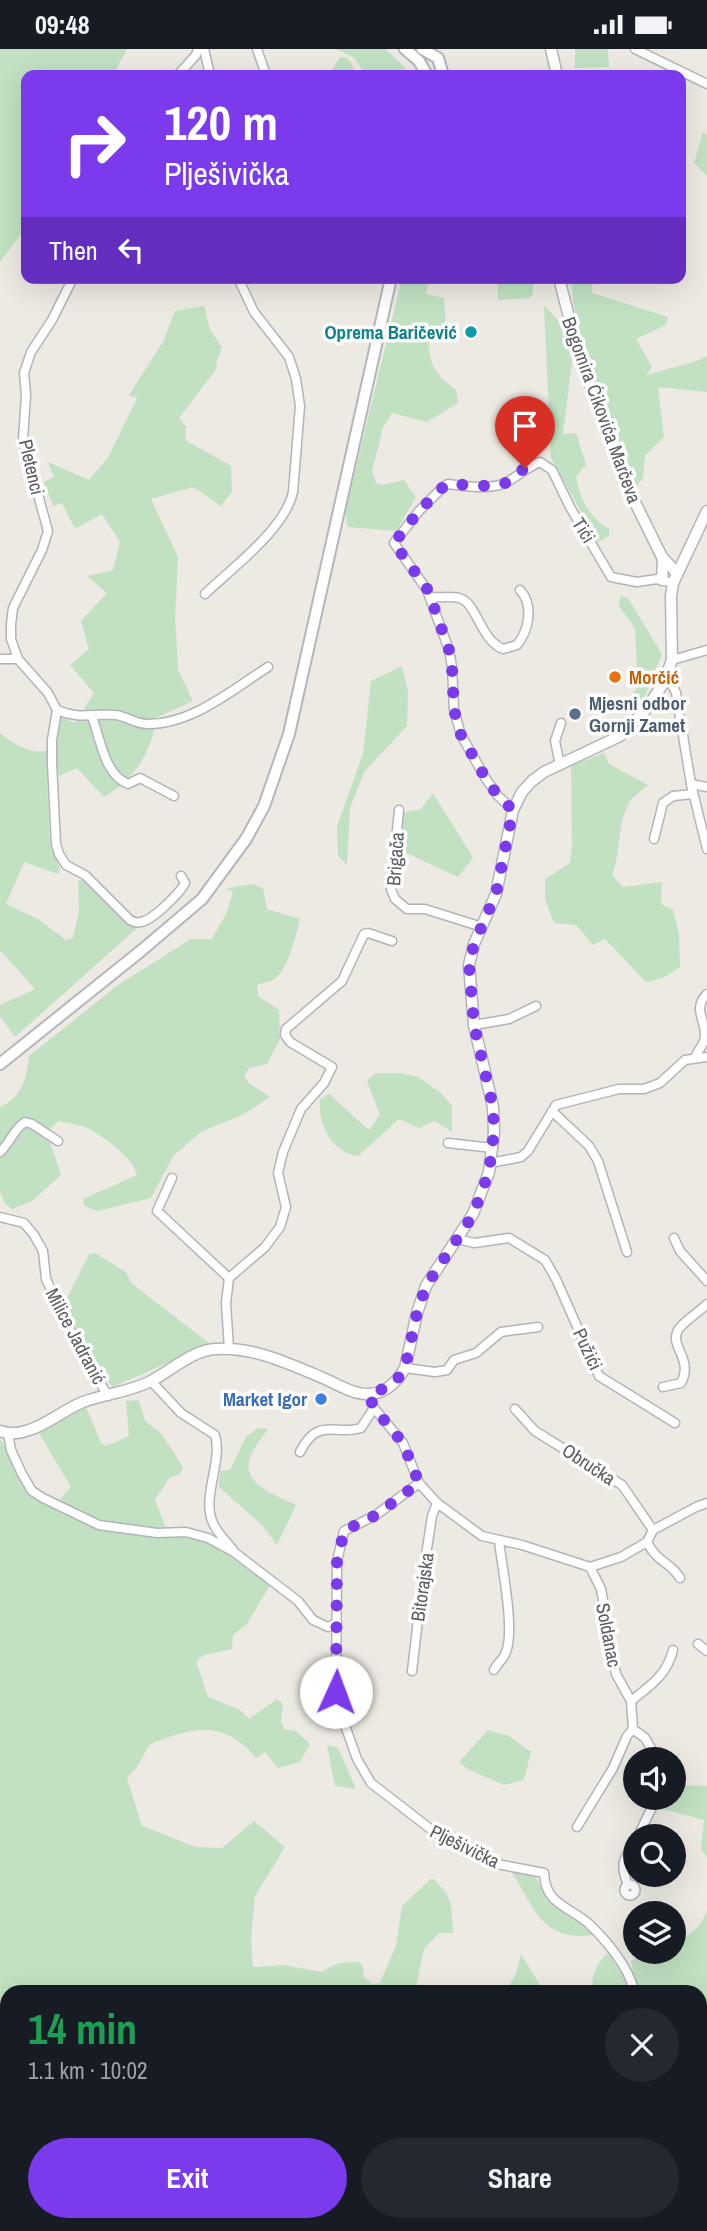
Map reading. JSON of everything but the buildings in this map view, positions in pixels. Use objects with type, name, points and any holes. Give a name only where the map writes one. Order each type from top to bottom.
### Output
[{"type":"main road","points":[[405,49],[419,61],[424,70]]},
{"type":"main road","points":[[422,49],[439,54]]},
{"type":"main road","points":[[419,61],[439,54]]},
{"type":"main road","points":[[0,1064],[202,899],[239,849],[264,806],[289,734],[390,284]]},
{"type":"street","points":[[182,70],[198,49]]},
{"type":"street","points":[[204,49],[209,70]]},
{"type":"street","points":[[257,49],[264,70]]},
{"type":"street","points":[[551,49],[556,70]]},
{"type":"street","points":[[635,49],[679,70]]},
{"type":"street","points":[[657,59],[662,49]]},
{"type":"street","points":[[686,74],[707,84]]},
{"type":"street","name":"Pletenci","points":[[18,659],[11,639],[13,608],[42,550],[48,531],[23,440],[26,395],[24,373],[31,352],[52,320],[70,284]]},
{"type":"street","points":[[205,594],[272,530],[290,504],[293,492],[300,406],[296,379],[289,357],[254,312],[241,284]]},
{"type":"street","name":"Bogomira Ćikovića Marčeva","points":[[561,284],[578,351],[622,476],[675,578]]},
{"type":"street","name":"Tići","points":[[513,810],[498,796],[486,779],[461,735],[452,702],[449,650],[428,590],[394,543],[411,521],[448,484],[504,484],[525,468],[540,462],[552,470],[570,507],[611,577],[637,582],[675,578]]},
{"type":"street","points":[[707,511],[675,578],[671,596],[672,660],[666,677],[644,712],[620,736],[532,781],[522,792],[513,810],[496,894],[474,944],[469,965],[474,1025],[493,1107],[491,1163],[479,1200],[426,1286],[405,1368],[394,1384],[369,1395],[374,1408],[403,1443],[419,1483],[437,1503],[482,1536],[522,1545],[590,1567],[621,1557],[647,1542],[653,1530],[707,1503]]},
{"type":"street","points":[[662,580],[663,558]]},
{"type":"street","points":[[430,597],[460,598],[467,602],[490,642],[503,649],[517,645],[525,632],[528,600],[520,590]]},
{"type":"street","points":[[672,660],[707,650]]},
{"type":"street","points":[[0,659],[18,659],[48,693],[57,710],[70,716],[114,715],[145,724],[167,723],[190,715],[268,667]]},
{"type":"street","points":[[666,677],[671,681],[676,693],[691,784],[707,849]]},
{"type":"street","points":[[57,710],[52,740],[56,844],[66,865],[85,874],[130,920],[138,923],[149,919],[181,890],[185,883],[181,876]]},
{"type":"street","points":[[92,717],[104,756],[119,780],[128,784],[141,778],[174,796]]},
{"type":"street","points":[[560,765],[555,741],[561,723]]},
{"type":"street","points":[[691,784],[707,787]]},
{"type":"street","points":[[654,839],[663,803],[674,796],[693,794]]},
{"type":"street","name":"Brigača","points":[[399,810],[391,889],[395,899],[407,909],[425,909],[482,927]]},
{"type":"street","points":[[229,1349],[226,1303],[229,1278],[265,1247],[280,1227],[286,1207],[278,1173],[283,1152],[301,1109],[324,1083],[332,1067],[290,1042],[285,1035],[286,1029],[342,981],[364,934],[392,941]]},
{"type":"street","points":[[695,1057],[705,1037],[699,1011],[702,999],[707,994]]},
{"type":"street","points":[[474,1025],[509,1019],[536,1006]]},
{"type":"street","points":[[491,1163],[521,1157],[538,1137],[556,1105],[619,1089],[644,1089],[660,1083],[685,1060],[707,1056]]},
{"type":"street","points":[[552,1111],[589,1146],[598,1161],[627,1252]]},
{"type":"street","points":[[0,1152],[17,1127],[25,1122],[58,1141]]},
{"type":"street","points":[[447,1143],[493,1148]]},
{"type":"street","points":[[172,1178],[157,1210],[229,1278]]},
{"type":"street","name":"Milice Jadranić","points":[[0,1217],[24,1223],[34,1235],[43,1251],[46,1279],[77,1345],[107,1396]]},
{"type":"street","name":"Pužići","points":[[457,1239],[474,1243],[509,1238],[545,1260],[599,1376],[675,1423]]},
{"type":"street","points":[[674,1238],[680,1251],[707,1281]]},
{"type":"street","points":[[663,1387],[681,1383],[685,1376],[686,1366],[676,1342],[678,1331],[707,1304]]},
{"type":"street","points":[[405,1368],[435,1372],[447,1370],[454,1360],[476,1353],[501,1332],[538,1327]]},
{"type":"street","name":"Milice Jadranić","points":[[234,1552],[208,1538],[186,1532],[157,1532],[99,1525],[53,1504],[32,1491],[4,1433],[29,1431],[64,1410],[151,1381],[206,1350],[229,1349],[283,1361],[352,1392],[369,1395]]},
{"type":"street","points":[[151,1381],[181,1413],[215,1435],[210,1507],[212,1523],[234,1552],[298,1601],[313,1620],[328,1627],[337,1623]]},
{"type":"street","points":[[300,1452],[304,1444],[319,1431],[361,1428],[374,1408]]},
{"type":"street","name":"Obručka","points":[[515,1409],[535,1431],[621,1485],[653,1530]]},
{"type":"street","name":"Plješivička","points":[[419,1483],[376,1515],[344,1531],[337,1562],[336,1692],[357,1759],[371,1783],[437,1834],[496,1864],[544,1873],[545,1888],[554,1901],[587,1922],[599,1934],[629,1976],[632,1985]]},
{"type":"street","name":"Bitorajska","points":[[412,1671],[424,1569],[432,1516],[437,1503]]},
{"type":"street","points":[[494,1670],[498,1662],[505,1657],[508,1648],[508,1600],[499,1541]]},
{"type":"street","points":[[647,1542],[653,1555],[675,1570],[680,1578]]},
{"type":"street","name":"Soldanac","points":[[590,1567],[601,1589],[616,1674],[631,1701],[633,1729]]},
{"type":"street","points":[[698,1644],[707,1651]]},
{"type":"street","points":[[631,1701],[663,1675],[673,1650]]},
{"type":"street","points":[[577,1827],[633,1729],[645,1738],[650,1747]]},
{"type":"green space","points":[[0,49],[127,49],[116,70],[21,70],[21,234],[0,262]]},
{"type":"green space","points":[[336,49],[386,49],[406,70],[362,70],[355,58]]},
{"type":"green space","points":[[575,49],[608,49],[609,67],[575,68]]},
{"type":"green space","points":[[340,57],[344,57],[355,70],[332,70]]},
{"type":"green space","points":[[703,132],[707,135],[707,176],[694,163]]},
{"type":"green space","points":[[401,284],[428,284],[426,294],[444,298],[446,330],[428,337],[432,362],[442,378],[456,390],[458,403],[427,422],[392,413],[383,427],[372,472],[376,483],[382,485],[404,480],[416,497],[396,531],[348,527],[345,513]]},
{"type":"green space","points":[[497,284],[533,284],[533,294],[529,298],[498,300]]},
{"type":"green space","points":[[572,284],[593,284],[592,293],[668,317],[666,325],[636,339],[652,367],[646,376],[707,356],[707,392],[658,387],[664,437],[645,456],[643,478],[636,487],[632,486],[604,410],[586,356]]},
{"type":"green space","points":[[544,305],[559,321],[572,361],[563,434],[576,433],[586,465],[576,476],[580,493],[586,507],[609,529],[609,536],[598,542],[551,458]]},
{"type":"green space","points":[[204,306],[210,330],[222,347],[217,368],[179,418],[186,427],[185,440],[231,466],[232,492],[221,506],[193,487],[151,499],[178,557],[175,618],[178,670],[193,701],[158,717],[140,763],[125,781],[104,797],[77,768],[47,781],[50,843],[60,869],[58,874],[24,862],[6,904],[38,919],[66,940],[73,938],[79,911],[78,881],[84,879],[136,929],[15,1037],[0,1016],[0,1005],[35,989],[0,950],[0,733],[19,746],[33,751],[47,751],[54,748],[61,717],[75,723],[94,693],[70,665],[89,649],[81,621],[107,593],[87,576],[113,570],[120,542],[102,514],[75,529],[62,503],[53,506],[44,482],[54,477],[48,462],[89,480],[108,458],[137,398],[129,395],[163,342],[175,311]]},
{"type":"green space","points":[[620,596],[628,598],[662,654],[645,696],[630,710],[627,704],[638,686],[635,628],[619,606]]},
{"type":"green space","points":[[402,666],[408,692],[407,726],[364,772],[350,808],[347,865],[338,856],[337,826],[363,754],[371,681]]},
{"type":"green space","points":[[604,753],[609,764],[648,785],[629,802],[620,831],[612,875],[623,887],[662,882],[661,904],[673,910],[679,934],[680,967],[663,978],[646,982],[605,939],[593,945],[576,925],[554,923],[545,899],[545,879],[570,863],[571,766]]},
{"type":"green space","points":[[433,793],[473,858],[458,877],[402,851],[403,813],[421,809]]},
{"type":"green space","points":[[252,884],[263,888],[267,909],[300,919],[291,952],[283,969],[273,980],[257,985],[258,996],[279,1010],[280,1039],[267,1064],[249,1068],[244,1076],[250,1084],[270,1097],[244,1114],[201,1132],[173,1156],[151,1198],[97,1211],[85,1206],[83,1199],[137,1175],[122,1153],[97,1134],[82,1126],[59,1121],[50,1129],[49,1139],[61,1175],[32,1201],[12,1209],[5,1204],[0,1192],[0,1107],[14,1098],[22,1086],[29,1056],[118,985],[191,939],[212,939],[226,914],[233,892],[227,888]]},
{"type":"green space","points":[[375,1073],[401,1073],[418,1077],[440,1092],[452,1106],[452,1132],[435,1121],[419,1128],[399,1119],[358,1156],[340,1149],[324,1127],[320,1099],[329,1094],[369,1130],[380,1115],[367,1081]]},
{"type":"green space","points":[[95,1253],[126,1272],[131,1283],[210,1344],[113,1387],[102,1376],[63,1306],[89,1254]]},
{"type":"green space","points":[[139,1400],[145,1421],[161,1433],[183,1467],[180,1474],[169,1478],[155,1500],[165,1526],[206,1537],[253,1568],[269,1587],[247,1624],[233,1635],[232,1649],[204,1655],[196,1661],[208,1697],[240,1710],[249,1719],[277,1699],[283,1704],[281,1721],[284,1729],[296,1731],[310,1744],[300,1762],[278,1768],[265,1752],[256,1758],[244,1746],[219,1732],[193,1731],[149,1745],[138,1766],[127,1778],[142,1826],[196,1847],[222,1848],[254,1821],[285,1847],[255,1896],[251,1939],[253,1967],[284,1965],[321,1972],[339,1963],[359,1962],[364,1968],[363,1976],[372,1984],[380,1983],[396,1946],[402,1906],[432,1878],[448,1896],[453,1933],[439,1933],[424,1949],[416,1985],[0,1985],[0,1438],[23,1480],[58,1502],[71,1487],[39,1433],[86,1407],[101,1443],[106,1446],[129,1436],[126,1401]]},
{"type":"green space","points":[[258,1428],[268,1429],[250,1458],[251,1475],[263,1488],[296,1505],[277,1545],[262,1525],[219,1487],[220,1471],[230,1470],[246,1437]]},
{"type":"green space","points":[[488,1730],[509,1736],[531,1752],[524,1780],[504,1785],[459,1762]]},
{"type":"green space","points":[[327,1745],[338,1748],[356,1789],[335,1786]]},
{"type":"green space","points":[[686,1785],[707,1786],[707,1858],[701,1849],[704,1820],[666,1810],[686,1810]]},
{"type":"green space","points":[[511,1871],[536,1877],[547,1900],[573,1916],[594,1935],[576,1936],[551,1928],[534,1909]]},
{"type":"green space","points":[[707,1911],[707,1985],[635,1985],[632,1964],[686,1964],[686,1936],[694,1931]]},
{"type":"green space","points":[[608,1953],[627,1985],[593,1985],[595,1970]]},
{"type":"green space","points":[[521,1954],[540,1985],[510,1985],[516,1974]]},
{"type":"place","name":"Oprema Baričević","points":[[471,332]]},
{"type":"place","name":"Morčić","points":[[615,677]]},
{"type":"place","name":"Mjesni odbor Gornji Zamet","points":[[575,714]]},
{"type":"place","name":"Market Igor","points":[[321,1399]]},
{"type":"route","points":[[336,1692],[337,1562],[344,1531],[376,1515],[419,1483],[407,1450],[374,1408],[369,1395],[394,1384],[405,1368],[426,1286],[473,1215],[489,1172],[494,1132],[493,1107],[474,1025],[469,965],[474,944],[496,894],[513,810],[498,796],[486,779],[461,735],[451,693],[452,667],[449,650],[428,590],[394,543],[419,511],[444,486],[504,484],[525,468]]}]
